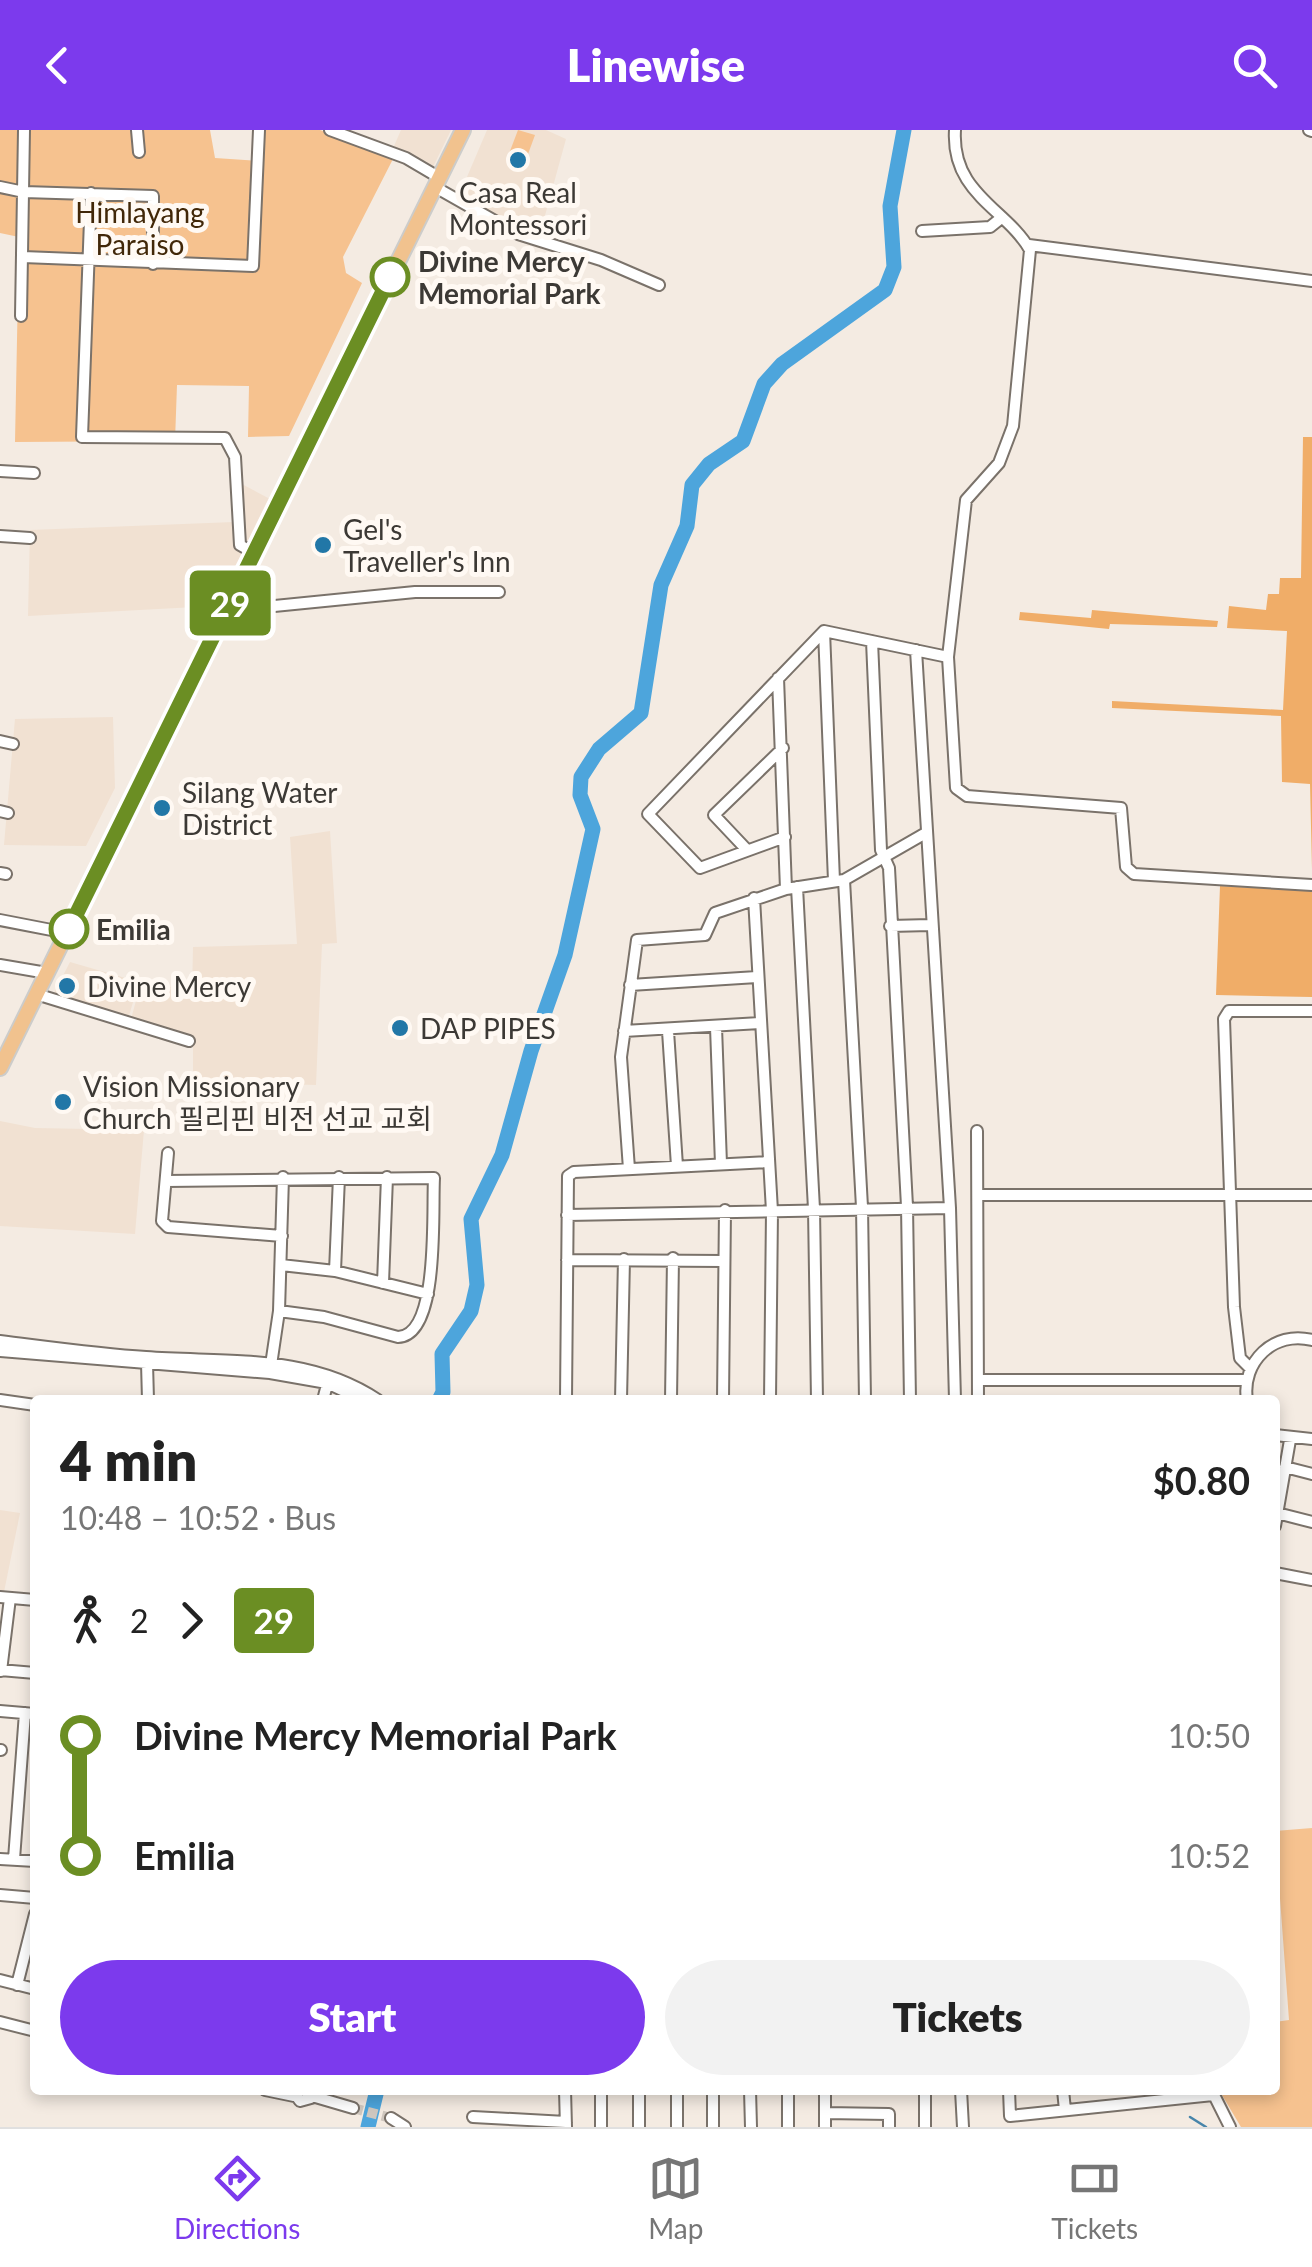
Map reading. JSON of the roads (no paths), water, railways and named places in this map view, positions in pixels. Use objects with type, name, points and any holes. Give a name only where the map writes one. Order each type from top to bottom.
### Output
[{"type":"main road","points":[[0,1068],[463,130]]},
{"type":"street","points":[[20,316],[24,130]]},
{"type":"street","points":[[136,130],[139,152]]},
{"type":"street","points":[[23,258],[253,266],[258,130]]},
{"type":"street","points":[[330,130],[406,158],[518,234],[601,260],[659,285]]},
{"type":"street","points":[[956,130],[957,147],[974,192],[1029,246],[1312,282]]},
{"type":"street","points":[[0,187],[24,192],[155,198],[153,264]]},
{"type":"street","points":[[91,193],[82,437],[224,438],[235,457],[240,544],[254,552]]},
{"type":"street","points":[[922,231],[990,226],[1000,219]]},
{"type":"street","points":[[1029,246],[1013,426],[1000,464],[966,500],[948,657],[956,788],[960,794],[1117,806],[1124,812],[1129,872],[1312,885]]},
{"type":"street","points":[[0,471],[34,473]]},
{"type":"street","points":[[0,536],[30,538]]},
{"type":"street","points":[[232,597],[254,608],[414,592],[499,592]]},
{"type":"street","points":[[824,631],[948,657]]},
{"type":"street","points":[[785,837],[700,868],[648,814],[824,631]]},
{"type":"street","points":[[824,631],[862,1207],[864,1395]]},
{"type":"street","points":[[872,641],[907,1206],[910,1395]]},
{"type":"street","points":[[916,650],[924,834],[950,1208],[954,1395]]},
{"type":"street","points":[[778,678],[785,837],[792,888],[814,1209],[817,1395]]},
{"type":"street","points":[[0,741],[13,744]]},
{"type":"street","points":[[747,850],[714,815],[782,748]]},
{"type":"street","points":[[628,1169],[621,1058],[637,940],[705,935],[711,929],[712,914],[792,888],[839,881],[884,860],[924,834]]},
{"type":"street","points":[[754,898],[772,1210],[770,1395]]},
{"type":"street","points":[[0,920],[67,933]]},
{"type":"street","points":[[890,926],[930,924]]},
{"type":"street","points":[[0,964],[47,973]]},
{"type":"street","points":[[630,985],[757,976]]},
{"type":"street","points":[[36,994],[189,1041]]},
{"type":"street","points":[[1248,1395],[1248,1374],[1240,1358],[1234,1307],[1224,1018],[1229,1011],[1312,1010]]},
{"type":"street","points":[[624,1031],[760,1023]]},
{"type":"street","points":[[716,1026],[721,1164]]},
{"type":"street","points":[[668,1030],[677,1166]]},
{"type":"street","points":[[977,1131],[978,1395]]},
{"type":"street","points":[[168,1154],[162,1221],[168,1227],[282,1236]]},
{"type":"street","points":[[566,1395],[568,1176],[574,1172],[770,1162]]},
{"type":"street","points":[[271,1367],[279,1311],[283,1177]]},
{"type":"street","points":[[335,1271],[339,1177]]},
{"type":"street","points":[[383,1283],[387,1177]]},
{"type":"street","points":[[166,1181],[434,1178],[426,1316],[406,1337],[279,1311]]},
{"type":"street","points":[[980,1195],[1312,1195]]},
{"type":"street","points":[[567,1214],[950,1208]]},
{"type":"street","points":[[723,1395],[725,1210]]},
{"type":"street","points":[[670,1395],[673,1258]]},
{"type":"street","points":[[621,1395],[624,1259]]},
{"type":"street","points":[[567,1260],[724,1261]]},
{"type":"street","points":[[281,1265],[335,1271],[428,1294]]},
{"type":"street","points":[[953,1337],[978,1338]]},
{"type":"street","points":[[1248,1374],[1272,1344],[1286,1339],[1312,1340]]},
{"type":"street","points":[[0,1341],[147,1362]]},
{"type":"street","points":[[0,1350],[271,1367],[328,1379],[363,1395]]},
{"type":"street","points":[[147,1362],[148,1395]]},
{"type":"street","points":[[978,1380],[1248,1374]]},
{"type":"street","points":[[325,1395],[328,1379]]},
{"type":"street","points":[[0,1400],[30,1404]]},
{"type":"street","points":[[1280,1437],[1312,1438]]},
{"type":"street","points":[[1280,1487],[1290,1440]]},
{"type":"street","points":[[1285,1468],[1312,1474]]},
{"type":"street","points":[[1280,1514],[1312,1522]]},
{"type":"street","points":[[1280,1575],[1312,1580]]},
{"type":"street","points":[[30,1600],[5,1598],[1,1670],[30,1673]]},
{"type":"street","points":[[0,1711],[30,1714],[14,1860]]},
{"type":"street","points":[[0,1859],[30,1861]]},
{"type":"street","points":[[0,1897],[30,1898]]},
{"type":"street","points":[[17,1984],[30,1933]]},
{"type":"street","points":[[0,1980],[30,1988]]},
{"type":"street","points":[[0,2022],[30,2031]]},
{"type":"street","points":[[317,2095],[353,2108]]},
{"type":"street","points":[[473,2117],[566,2125],[565,2095]]},
{"type":"street","points":[[601,2095],[601,2127]]},
{"type":"street","points":[[638,2095],[639,2127]]},
{"type":"street","points":[[676,2095],[677,2127]]},
{"type":"street","points":[[713,2095],[713,2127]]},
{"type":"street","points":[[750,2095],[751,2127]]},
{"type":"street","points":[[788,2095],[788,2127]]},
{"type":"street","points":[[825,2095],[826,2127]]},
{"type":"street","points":[[925,2095],[925,2127]]},
{"type":"street","points":[[961,2095],[963,2127]]},
{"type":"street","points":[[1008,2095],[1011,2121],[1147,2095]]},
{"type":"street","points":[[1063,2095],[1065,2110]]},
{"type":"street","points":[[1214,2095],[1230,2127]]},
{"type":"street","points":[[825,2113],[889,2114],[889,2127]]},
{"type":"street","points":[[391,2118],[405,2127]]},
{"type":"waterway","points":[[442,1395],[442,1354],[471,1311],[477,1285],[471,1219],[502,1155],[531,1051],[565,955],[593,829],[580,795],[581,777],[599,749],[641,713],[661,585],[687,526],[692,485],[709,464],[743,441],[764,384],[782,364],[885,290],[894,267],[890,206],[904,130]]},
{"type":"waterway","points":[[368,2127],[376,2095]]},
{"type":"waterway","points":[[1190,2117],[1206,2127]]},
{"type":"tunnel","points":[[353,2108],[391,2118]]},
{"type":"place","name":"Casa Real Montessori","points":[[518,160]]},
{"type":"place","name":"Divine Mercy Memorial Park","points":[[390,277]]},
{"type":"place","name":"Gel's Traveller's Inn","points":[[323,545]]},
{"type":"place","name":"Silang Water District","points":[[162,808]]},
{"type":"place","name":"Emilia","points":[[69,929]]},
{"type":"place","name":"Divine Mercy","points":[[67,986]]},
{"type":"place","name":"DAP PIPES","points":[[400,1028]]},
{"type":"place","name":"Vision Missionary Church 필리핀 비전 선교 교회","points":[[63,1102]]},
{"type":"park label","name":"Himlayang Paraiso","points":[[140,228]]}]
